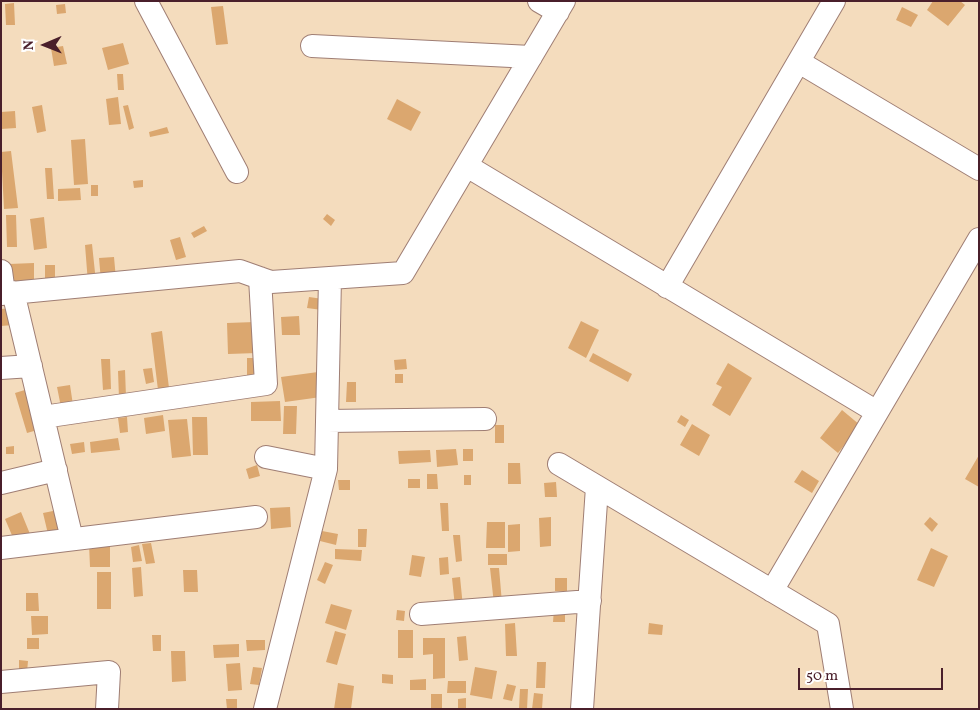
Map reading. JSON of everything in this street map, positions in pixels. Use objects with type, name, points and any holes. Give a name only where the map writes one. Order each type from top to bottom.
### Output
[{"type":"street","points":[[146,1],[238,172]]},
{"type":"street","points":[[666,287],[799,62],[828,3]]},
{"type":"street","points":[[6,293],[240,271],[271,282],[403,273],[531,58],[554,5]]},
{"type":"street","points":[[312,46],[531,58]]},
{"type":"street","points":[[799,62],[979,169]]},
{"type":"street","points":[[467,166],[877,412]]},
{"type":"street","points":[[772,591],[979,239]]},
{"type":"street","points":[[1,271],[6,293],[30,366],[72,539]]},
{"type":"street","points":[[43,417],[266,384],[260,278]]},
{"type":"street","points":[[265,709],[326,469],[330,278]]},
{"type":"street","points":[[1,368],[30,366]]},
{"type":"street","points":[[327,421],[486,420]]},
{"type":"street","points":[[266,457],[326,469]]},
{"type":"street","points":[[559,464],[828,624],[842,709]]},
{"type":"street","points":[[1,484],[56,470]]},
{"type":"street","points":[[582,709],[597,487]]},
{"type":"street","points":[[1,548],[256,517]]},
{"type":"street","points":[[421,614],[590,601]]},
{"type":"street","points":[[1,682],[109,672],[107,709]]},
{"type":"building","points":[[933,1],[960,1],[965,5],[948,26],[927,10]]},
{"type":"building","points":[[14,3],[15,25],[6,25],[5,4]]},
{"type":"building","points":[[65,4],[66,13],[57,14],[56,5]]},
{"type":"building","points":[[223,6],[228,44],[216,45],[211,7]]},
{"type":"building","points":[[902,7],[918,15],[911,27],[896,20]]},
{"type":"building","points":[[123,43],[129,64],[108,70],[102,48]]},
{"type":"building","points":[[63,46],[67,64],[54,66],[51,48]]},
{"type":"building","points":[[117,74],[123,74],[124,90],[118,90]]},
{"type":"building","points":[[118,97],[121,124],[109,125],[106,99]]},
{"type":"building","points":[[397,99],[421,112],[411,131],[387,119]]},
{"type":"building","points":[[42,105],[46,131],[37,133],[32,107]]},
{"type":"building","points":[[128,105],[134,128],[129,130],[123,106]]},
{"type":"building","points":[[15,111],[16,128],[1,129],[1,112]]},
{"type":"building","points":[[167,127],[169,133],[150,137],[149,132]]},
{"type":"building","points":[[85,139],[88,184],[74,185],[71,140]]},
{"type":"building","points":[[11,151],[18,208],[4,209],[1,152]]},
{"type":"building","points":[[45,168],[52,168],[54,199],[47,199]]},
{"type":"building","points":[[143,180],[143,187],[134,188],[133,181]]},
{"type":"building","points":[[91,185],[98,185],[98,196],[91,196]]},
{"type":"building","points":[[80,188],[81,200],[58,201],[58,189]]},
{"type":"building","points":[[327,214],[335,220],[331,226],[323,219]]},
{"type":"building","points":[[6,215],[16,215],[17,247],[7,247]]},
{"type":"building","points":[[44,217],[47,248],[34,250],[30,219]]},
{"type":"building","points":[[204,226],[207,231],[194,238],[191,233]]},
{"type":"building","points":[[180,237],[186,257],[176,260],[170,240]]},
{"type":"building","points":[[92,244],[96,282],[88,283],[85,245]]},
{"type":"building","points":[[114,257],[116,279],[101,281],[99,258]]},
{"type":"building","points":[[34,263],[34,285],[9,286],[9,264]]},
{"type":"building","points":[[45,265],[55,265],[55,280],[45,280]]},
{"type":"building","points":[[309,297],[323,299],[322,310],[307,308]]},
{"type":"building","points":[[12,308],[13,325],[1,326],[1,309]]},
{"type":"building","points":[[299,316],[300,335],[282,335],[281,317]]},
{"type":"building","points":[[581,321],[599,330],[586,358],[568,348]]},
{"type":"building","points":[[255,322],[257,353],[228,354],[227,323]]},
{"type":"building","points":[[162,331],[169,388],[158,390],[151,333]]},
{"type":"building","points":[[593,353],[632,374],[628,382],[589,361]]},
{"type":"building","points":[[247,358],[255,358],[255,377],[247,377]]},
{"type":"building","points":[[101,359],[110,359],[111,389],[103,390]]},
{"type":"building","points":[[406,359],[407,369],[395,370],[394,360]]},
{"type":"building","points":[[728,363],[752,378],[730,416],[712,405],[722,387],[716,384]]},
{"type":"building","points":[[152,368],[154,382],[146,384],[143,369]]},
{"type":"building","points":[[125,370],[126,397],[119,398],[118,371]]},
{"type":"building","points":[[318,372],[321,397],[285,402],[281,377]]},
{"type":"building","points":[[395,374],[403,374],[403,383],[395,383]]},
{"type":"building","points":[[347,382],[356,382],[356,402],[346,402]]},
{"type":"building","points":[[70,385],[73,405],[61,407],[57,387]]},
{"type":"building","points":[[28,389],[41,429],[27,433],[15,393]]},
{"type":"building","points":[[280,401],[281,421],[251,421],[251,402]]},
{"type":"building","points":[[284,406],[297,406],[296,434],[283,434]]},
{"type":"building","points":[[842,410],[860,425],[838,453],[820,438]]},
{"type":"building","points":[[163,415],[165,431],[146,434],[144,418]]},
{"type":"building","points":[[681,415],[689,420],[685,427],[677,422]]},
{"type":"building","points":[[127,417],[128,432],[120,433],[118,418]]},
{"type":"building","points":[[192,417],[207,417],[208,455],[193,455]]},
{"type":"building","points":[[187,419],[191,456],[172,458],[168,420]]},
{"type":"building","points":[[692,424],[710,435],[699,456],[680,445]]},
{"type":"building","points":[[495,425],[504,425],[504,443],[495,443]]},
{"type":"building","points":[[118,438],[120,450],[91,453],[90,442]]},
{"type":"building","points":[[84,442],[85,452],[72,454],[70,444]]},
{"type":"building","points":[[14,446],[14,454],[6,454],[6,447]]},
{"type":"building","points":[[456,449],[458,465],[437,467],[436,450]]},
{"type":"building","points":[[463,449],[473,449],[473,461],[463,461]]},
{"type":"building","points":[[430,450],[431,462],[399,464],[398,451]]},
{"type":"building","points":[[979,455],[979,487],[965,479]]},
{"type":"building","points":[[508,463],[520,463],[521,484],[508,484]]},
{"type":"building","points":[[257,465],[260,476],[249,479],[246,469]]},
{"type":"building","points":[[802,470],[819,481],[812,493],[794,482]]},
{"type":"building","points":[[427,474],[437,474],[438,489],[427,489]]},
{"type":"building","points":[[464,475],[471,475],[471,485],[464,485]]},
{"type":"building","points":[[408,479],[420,479],[420,488],[408,488]]},
{"type":"building","points":[[338,480],[350,480],[350,490],[339,490]]},
{"type":"building","points":[[556,482],[557,497],[545,497],[544,483]]},
{"type":"building","points":[[440,503],[448,503],[449,531],[442,531]]},
{"type":"building","points":[[290,507],[291,527],[271,529],[270,508]]},
{"type":"building","points":[[58,510],[62,530],[48,534],[43,513]]},
{"type":"building","points":[[21,512],[30,534],[14,540],[5,519]]},
{"type":"building","points":[[551,517],[551,546],[540,547],[539,518]]},
{"type":"building","points":[[930,517],[938,524],[932,532],[924,524]]},
{"type":"building","points":[[487,522],[505,522],[505,548],[486,548]]},
{"type":"building","points":[[520,524],[520,551],[508,552],[508,525]]},
{"type":"building","points":[[358,529],[367,529],[366,547],[358,547]]},
{"type":"building","points":[[322,531],[338,534],[336,545],[320,541]]},
{"type":"building","points":[[453,535],[460,535],[462,561],[456,562]]},
{"type":"building","points":[[151,543],[155,563],[146,564],[142,544]]},
{"type":"building","points":[[89,544],[110,544],[110,567],[90,567]]},
{"type":"building","points":[[139,545],[142,561],[133,562],[131,547]]},
{"type":"building","points":[[931,548],[948,556],[934,587],[917,580]]},
{"type":"building","points":[[335,549],[362,550],[361,561],[335,559]]},
{"type":"building","points":[[488,554],[507,554],[507,565],[488,565]]},
{"type":"building","points":[[412,555],[425,557],[421,577],[409,575]]},
{"type":"building","points":[[448,557],[449,574],[440,575],[439,558]]},
{"type":"building","points":[[325,562],[333,565],[325,584],[317,580]]},
{"type":"building","points":[[141,567],[143,596],[134,597],[132,568]]},
{"type":"building","points":[[490,568],[499,568],[502,603],[494,604]]},
{"type":"building","points":[[183,570],[197,570],[198,592],[184,592]]},
{"type":"building","points":[[97,572],[111,572],[111,609],[97,609]]},
{"type":"building","points":[[460,577],[463,607],[455,607],[452,578]]},
{"type":"building","points":[[555,578],[567,578],[567,591],[555,591]]},
{"type":"building","points":[[26,593],[38,593],[39,611],[26,611]]},
{"type":"building","points":[[331,604],[352,610],[346,630],[325,623]]},
{"type":"building","points":[[554,609],[565,610],[565,622],[553,622]]},
{"type":"building","points":[[397,610],[405,611],[404,621],[396,620]]},
{"type":"building","points":[[31,616],[48,616],[48,634],[32,635]]},
{"type":"building","points":[[515,623],[517,656],[506,656],[505,624]]},
{"type":"building","points":[[649,623],[663,625],[662,635],[648,634]]},
{"type":"building","points":[[398,630],[413,630],[413,658],[398,658]]},
{"type":"building","points":[[335,631],[346,634],[337,665],[326,662]]},
{"type":"building","points":[[152,635],[161,635],[161,651],[153,651]]},
{"type":"building","points":[[466,636],[468,660],[459,661],[457,637]]},
{"type":"building","points":[[27,638],[39,638],[39,649],[27,649]]},
{"type":"building","points":[[423,638],[445,638],[445,678],[433,679],[433,654],[423,655]]},
{"type":"building","points":[[246,640],[265,640],[265,650],[247,651]]},
{"type":"building","points":[[239,644],[239,657],[214,658],[213,645]]},
{"type":"building","points":[[171,651],[185,651],[186,681],[172,682]]},
{"type":"building","points":[[19,660],[28,661],[27,672],[19,672]]},
{"type":"building","points":[[537,662],[546,662],[545,688],[536,688]]},
{"type":"building","points":[[240,663],[242,690],[228,691],[226,664]]},
{"type":"building","points":[[253,667],[262,668],[259,685],[250,684]]},
{"type":"building","points":[[475,667],[497,671],[492,699],[470,695]]},
{"type":"building","points":[[382,674],[393,675],[393,684],[382,683]]},
{"type":"building","points":[[426,679],[426,690],[410,690],[410,680]]},
{"type":"building","points":[[448,681],[466,681],[466,693],[447,693]]},
{"type":"building","points":[[338,683],[354,686],[351,709],[334,709]]},
{"type":"building","points":[[507,684],[516,686],[512,701],[503,699]]},
{"type":"building","points":[[520,689],[528,689],[527,709],[519,709]]},
{"type":"building","points":[[534,693],[543,694],[542,709],[532,709]]},
{"type":"building","points":[[431,694],[442,694],[442,709],[431,709]]},
{"type":"building","points":[[466,698],[466,709],[458,709],[458,699]]},
{"type":"building","points":[[226,699],[237,699],[237,708],[227,709]]}]
